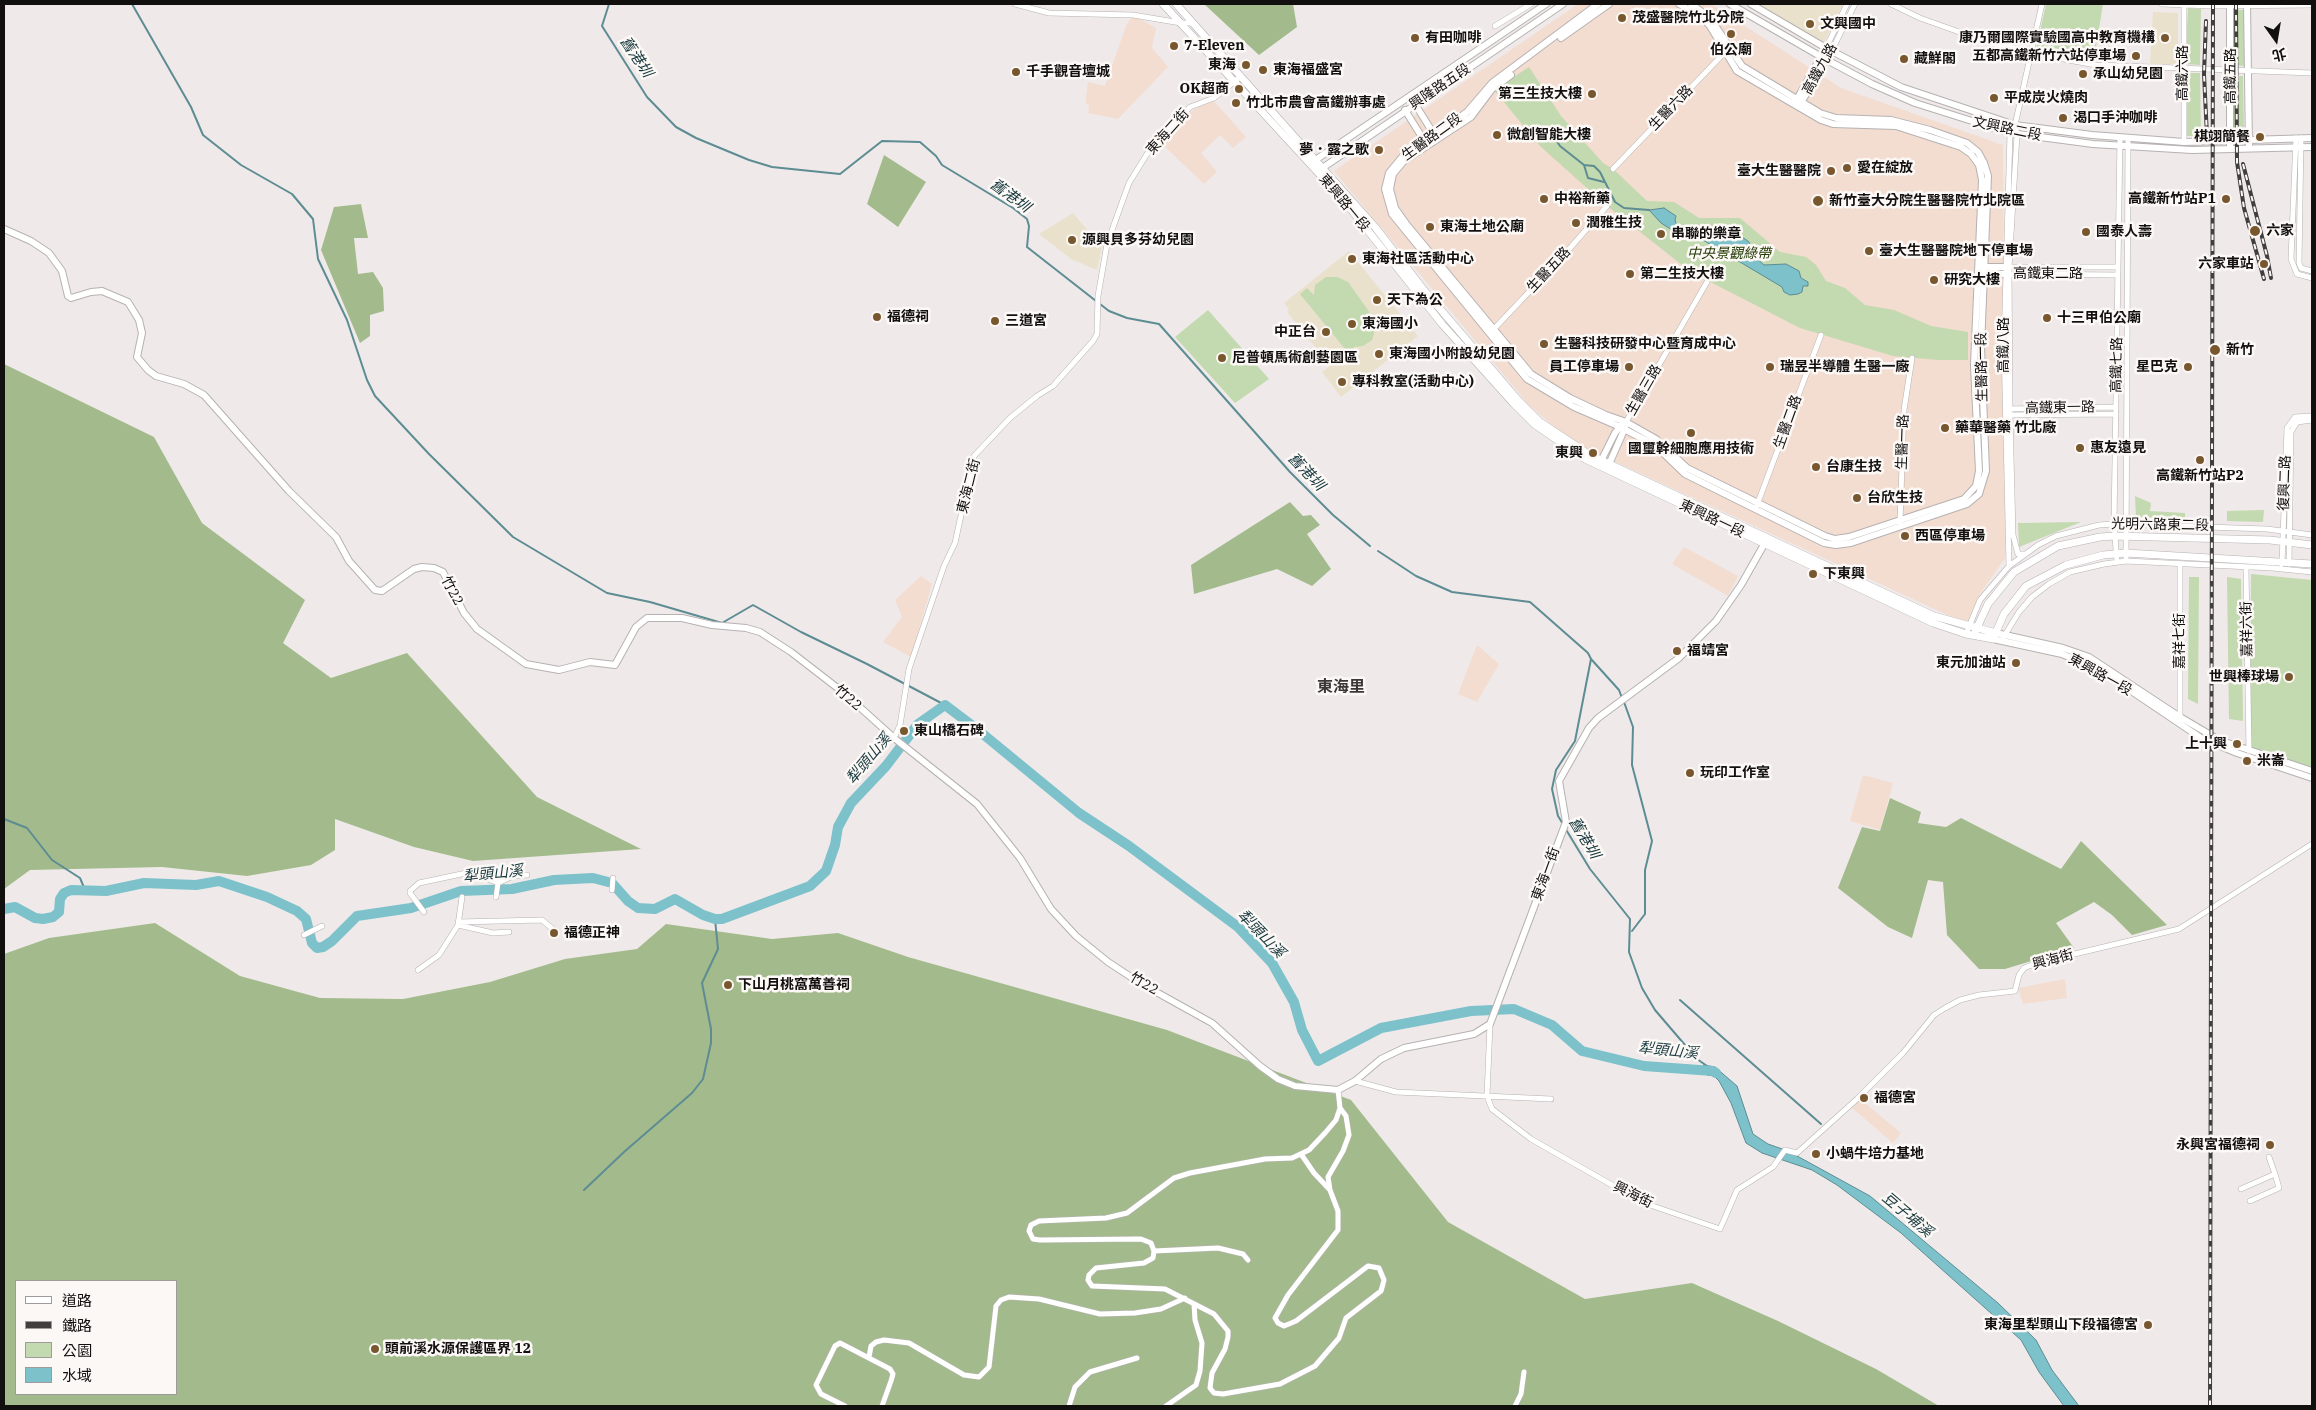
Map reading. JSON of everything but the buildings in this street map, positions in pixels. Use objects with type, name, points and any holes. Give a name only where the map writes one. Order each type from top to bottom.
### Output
[{"type":"main road","points":[[1164,4],[1238,79]]},
{"type":"main road","points":[[1176,4],[1238,79]]},
{"type":"main road","name":"東興路一段","points":[[1238,79],[1320,170],[1460,345],[1534,424],[1566,448],[1602,463],[1766,541],[1934,616],[1966,630],[1995,636]]},
{"type":"main road","name":"東興路一段","points":[[1602,463],[1610,462],[1766,541]]},
{"type":"main road","name":"光明六路東二段","points":[[1975,632],[1988,604],[2014,572],[2036,557],[2058,546],[2100,537],[2115,536],[2286,542],[2312,545]]},
{"type":"main road","name":"光明六路東二段","points":[[1995,636],[2004,614],[2026,586],[2066,565],[2126,557],[2285,565],[2312,564]]},
{"type":"street","points":[[1015,4],[1049,13],[1133,15],[1181,23],[1192,22]]},
{"type":"street","points":[[1495,26],[1531,4]]},
{"type":"street","name":"興隆路五段","points":[[1313,162],[1546,4]]},
{"type":"street","name":"興隆路五段","points":[[1320,170],[1405,110],[1563,4]]},
{"type":"street","name":"生醫路二段","points":[[1431,140],[1467,112],[1492,83],[1598,4]]},
{"type":"street","name":"生醫路二段","points":[[1609,4],[1492,89],[1471,117],[1403,156],[1389,172],[1384,189],[1386,201],[1392,214],[1403,229],[1516,358],[1538,380],[1606,415],[1626,422]]},
{"type":"street","points":[[1679,4],[1705,21],[1726,50]]},
{"type":"street","points":[[1691,4],[1710,18],[1737,71],[1798,103]]},
{"type":"street","name":"文興路二段","points":[[1730,4],[1823,58],[1916,103],[2014,133],[2127,147],[2192,150],[2312,146]]},
{"type":"street","name":"文興路二段","points":[[1751,4],[1829,49],[1901,87],[2015,125],[2120,138],[2184,142],[2230,139],[2312,138]]},
{"type":"street","name":"高鐵九路","points":[[1829,49],[1847,4]]},
{"type":"street","name":"高鐵九路","points":[[1798,103],[1855,4]]},
{"type":"street","points":[[1891,4],[1920,18],[1990,42],[2096,65],[2312,73]]},
{"type":"street","name":"高鐵八路","points":[[2009,566],[2007,271],[2014,133],[2042,4]]},
{"type":"street","points":[[2162,4],[2312,5]]},
{"type":"street","name":"高鐵六路","points":[[2184,4],[2184,142]]},
{"type":"street","name":"高鐵五路","points":[[2248,4],[2249,148]]},
{"type":"street","name":"高鐵五路","points":[[2230,5],[2230,149]]},
{"type":"street","name":"生醫六路","points":[[1613,169],[1726,50]]},
{"type":"street","name":"東海二街","points":[[894,738],[900,725],[907,676],[938,583],[954,543],[974,456],[1010,418],[1037,396],[1053,386],[1093,341],[1097,334],[1098,296],[1107,244],[1129,183],[1147,154],[1190,107],[1214,98],[1238,79]]},
{"type":"street","name":"生醫路一段","points":[[1626,422],[1656,439],[1687,468],[1824,543],[1836,545],[1851,543],[1900,523],[1949,512],[1967,504],[1979,494],[1986,471],[1979,408],[1982,180],[1979,165],[1971,154],[1962,147],[1896,126],[1833,124],[1821,120],[1798,103]]},
{"type":"street","points":[[1415,104],[1431,140]]},
{"type":"street","points":[[1405,110],[1431,140]]},
{"type":"street","name":"高鐵七路","points":[[2116,558],[2114,524],[2120,138]]},
{"type":"street","name":"高鐵七路","points":[[2126,557],[2128,138]]},
{"type":"street","points":[[2299,138],[2291,259],[2297,274],[2312,278]]},
{"type":"street","points":[[2298,146],[2298,263],[2301,268],[2312,271]]},
{"type":"street","name":"生醫五路","points":[[1492,331],[1607,206]]},
{"type":"street","name":"竹22","points":[[4,230],[31,241],[49,253],[62,271],[68,296],[71,298],[102,291],[128,302],[139,320],[142,333],[137,357],[148,370],[156,376],[196,389],[204,395],[289,491],[336,537],[349,561],[375,590],[382,591],[414,569],[422,567],[434,568],[443,572],[464,612],[477,629],[526,664],[559,670],[590,662],[615,665],[636,627],[647,618],[682,618],[712,625],[746,628],[760,632],[803,661],[844,693],[894,738],[977,804],[1020,858],[1051,909],[1060,920],[1108,962],[1212,1023],[1260,1066],[1278,1078],[1295,1086],[1338,1090]]},
{"type":"street","name":"高鐵東二路","points":[[2007,271],[2118,268]]},
{"type":"street","name":"高鐵東二路","points":[[1980,270],[2118,275]]},
{"type":"street","name":"生醫三路","points":[[1626,422],[1707,282]]},
{"type":"street","name":"生醫路二段","points":[[1492,331],[1531,382],[1574,407],[1625,430]]},
{"type":"street","name":"生醫二路","points":[[1757,506],[1821,334]]},
{"type":"street","name":"生醫一路","points":[[1900,523],[1904,410],[1912,358]]},
{"type":"street","name":"高鐵東一路","points":[[2007,412],[2116,406]]},
{"type":"street","name":"高鐵八路","points":[[2007,412],[2013,535],[2018,554],[2024,554]]},
{"type":"street","name":"高鐵東一路","points":[[2007,412],[2116,414]]},
{"type":"street","name":"復興二路","points":[[2285,565],[2288,428],[2295,417],[2312,416]]},
{"type":"street","name":"復興二路","points":[[2286,531],[2291,432],[2297,422],[2312,420]]},
{"type":"street","points":[[1602,463],[1618,426],[1626,422]]},
{"type":"street","points":[[1610,462],[1625,430],[1626,422]]},
{"type":"street","name":"生醫路一段","points":[[1625,430],[1654,445],[1685,474],[1757,506]]},
{"type":"street","name":"光明六路東二段","points":[[1966,630],[1980,600],[2009,566],[2024,554],[2056,536],[2099,525],[2114,524],[2286,531],[2312,535]]},
{"type":"street","name":"東海一街","points":[[1490,1024],[1564,826],[1566,817],[1559,781],[1589,728],[1679,658],[1716,620],[1741,585],[1766,541]]},
{"type":"street","name":"光明六路東二段","points":[[2126,557],[2180,564],[2246,568],[2285,565],[2312,572]]},
{"type":"street","name":"光明六路東二段","points":[[2004,638],[2032,597],[2049,584],[2070,572],[2116,558]]},
{"type":"street","name":"嘉祥七街","points":[[2180,564],[2180,717]]},
{"type":"street","name":"嘉祥六街","points":[[2246,568],[2249,751]]},
{"type":"street","name":"東興路一段","points":[[1995,636],[2089,657],[2180,717],[2219,740],[2312,771]]},
{"type":"street","name":"東興路一段","points":[[2004,638],[2062,654],[2112,678],[2201,738],[2237,753],[2312,778]]},
{"type":"street","name":"興海街","points":[[1487,1096],[1492,1109],[1531,1140],[1647,1204],[1720,1229],[1737,1190],[1773,1167],[1785,1150],[1797,1153],[1857,1099],[1903,1053],[1934,1015],[1969,998],[2015,991],[2019,974],[2024,968],[2037,963],[2178,929],[2312,844]]},
{"type":"street","points":[[422,910],[416,903],[410,890],[419,883],[472,872],[497,890],[513,876],[527,875]]},
{"type":"street","points":[[612,888],[613,878]]},
{"type":"street","points":[[418,970],[440,955],[458,924],[462,897]]},
{"type":"street","points":[[458,924],[542,920],[554,930]]},
{"type":"street","points":[[458,924],[493,933],[509,932]]},
{"type":"street","points":[[307,934],[322,926]]},
{"type":"street","points":[[1340,1108],[1346,1116],[1348,1135],[1343,1152],[1328,1177],[1330,1190],[1338,1211],[1338,1230],[1278,1310],[1275,1318],[1278,1323],[1284,1326],[1296,1321],[1368,1266],[1378,1268],[1384,1280],[1381,1291],[1346,1318],[1339,1338],[1314,1366],[1280,1384],[1223,1394],[1214,1393],[1210,1388],[1210,1381],[1225,1349],[1228,1331],[1214,1314],[1185,1298],[1165,1290],[1150,1287],[1100,1289],[1092,1286],[1088,1280],[1091,1271],[1096,1268],[1144,1263],[1152,1258],[1154,1251],[1151,1243],[1142,1239],[1040,1240],[1033,1239],[1029,1232],[1031,1225],[1039,1221],[1106,1218],[1128,1213],[1174,1178],[1265,1159],[1292,1158],[1301,1154],[1309,1150],[1336,1120],[1340,1108],[1338,1090],[1355,1081],[1381,1059],[1404,1048],[1474,1034],[1490,1024]]},
{"type":"street","points":[[1487,1096],[1490,1024]]},
{"type":"street","points":[[1355,1081],[1396,1092],[1551,1099]]},
{"type":"street","points":[[1301,1154],[1314,1173],[1330,1190]]},
{"type":"street","points":[[2250,1201],[2279,1188],[2269,1157]]},
{"type":"street","points":[[2241,1189],[2275,1174]]},
{"type":"street","points":[[1154,1251],[1218,1248],[1243,1254],[1248,1260]]},
{"type":"street","points":[[869,1357],[871,1346],[876,1342],[884,1340],[909,1343],[964,1375],[979,1377],[989,1367],[996,1306],[1001,1300],[1008,1297],[1038,1300],[1100,1314],[1135,1314],[1161,1309],[1185,1298]]},
{"type":"street","points":[[1166,1406],[1196,1385],[1200,1370],[1202,1343],[1195,1320],[1194,1304]]},
{"type":"street","points":[[845,1406],[821,1394],[816,1385],[834,1346],[838,1344],[843,1344],[886,1366],[892,1374],[882,1406]]},
{"type":"street","points":[[1069,1406],[1075,1387],[1090,1372],[1137,1358]]},
{"type":"street","points":[[1516,1406],[1521,1394],[1524,1372]]},
{"type":"shaded area","points":[[1578,4],[1711,4],[1841,88],[2003,145],[2005,558],[1980,594],[1967,624],[1572,442],[1528,404],[1334,171]]},
{"type":"shaded area","name":"文興國中","points":[[1752,4],[1843,4],[1823,45]]},
{"type":"shaded area","name":"康乃爾國際實驗國高中教育機構","points":[[2153,12],[2178,13],[2178,64],[2150,64]]},
{"type":"shaded area","points":[[1133,15],[1156,28],[1152,48],[1168,67],[1118,119],[1088,113],[1089,105],[1086,104],[1086,97],[1088,82],[1105,86],[1126,26]]},
{"type":"shaded area","points":[[1213,100],[1246,137],[1233,148],[1220,135],[1201,153],[1217,172],[1204,184],[1161,143],[1193,110]]},
{"type":"shaded area","name":"源興貝多芬幼兒園","points":[[1073,213],[1102,247],[1097,270],[1071,259],[1039,234]]},
{"type":"shaded area","name":"東海國小","points":[[1349,251],[1418,336],[1341,397],[1322,372],[1330,366],[1287,312],[1289,309],[1284,303]]},
{"type":"shaded area","points":[[1684,547],[1738,576],[1728,596],[1672,564]]},
{"type":"shaded area","points":[[921,576],[932,584],[911,657],[883,642],[902,617],[895,600]]},
{"type":"shaded area","points":[[1477,645],[1499,664],[1477,702],[1458,694]]},
{"type":"shaded area","points":[[1863,775],[1893,783],[1880,830],[1850,821]]},
{"type":"shaded area","points":[[2065,979],[2067,998],[2023,1004],[2018,988]]},
{"type":"shaded area","points":[[1860,1099],[1901,1133],[1893,1143],[1852,1108]]},
{"type":"green space","points":[[1204,4],[1293,4],[1297,27],[1259,55]]},
{"type":"green space","points":[[2046,4],[2103,4],[2094,60],[2036,50]]},
{"type":"green space","points":[[2188,8],[2201,9],[2200,65],[2185,64]]},
{"type":"green space","points":[[2234,10],[2245,10],[2245,66],[2234,65]]},
{"type":"green space","name":"中央景觀綠帶","points":[[1529,67],[1561,116],[1603,163],[1613,169],[1647,201],[1674,202],[1699,218],[1740,218],[1780,252],[1806,257],[1816,265],[1826,281],[1845,288],[1865,305],[1894,310],[1931,326],[1968,332],[1968,360],[1938,360],[1893,356],[1800,328],[1691,272],[1607,206],[1540,146],[1494,90]]},
{"type":"green space","points":[[2187,73],[2200,73],[2201,136],[2187,136]]},
{"type":"green space","points":[[2233,76],[2243,76],[2244,132],[2234,132]]},
{"type":"green space","points":[[884,155],[926,182],[898,227],[867,204]]},
{"type":"green space","points":[[361,204],[368,238],[354,238],[358,274],[373,272],[383,288],[384,311],[370,315],[370,336],[360,343],[321,250],[334,207]]},
{"type":"green space","points":[[1326,277],[1337,277],[1348,282],[1375,320],[1376,327],[1372,340],[1363,346],[1353,347],[1360,357],[1355,361],[1300,294],[1307,288],[1314,295],[1315,285]]},
{"type":"green space","name":"尼普頓馬術創藝園區","points":[[1208,310],[1269,379],[1235,403],[1175,337]]},
{"type":"green space","points":[[4,364],[154,437],[202,523],[305,600],[283,643],[331,678],[407,653],[537,797],[641,849],[473,861],[414,847],[335,819],[335,850],[311,865],[247,876],[162,867],[30,870],[4,889]]},
{"type":"green space","points":[[2135,496],[2151,503],[2150,511],[2185,513],[2185,518],[2136,517]]},
{"type":"green space","points":[[1290,502],[1303,516],[1311,515],[1320,525],[1307,534],[1331,569],[1312,586],[1277,569],[1194,594],[1191,565]]},
{"type":"green space","points":[[2264,510],[2263,522],[2227,521],[2227,511]]},
{"type":"green space","points":[[2081,522],[2019,547],[2018,523]]},
{"type":"green space","points":[[2251,574],[2312,580],[2312,768],[2250,749]]},
{"type":"green space","points":[[2189,577],[2199,577],[2198,704],[2188,699]]},
{"type":"green space","points":[[2227,577],[2241,579],[2243,721],[2229,719]]},
{"type":"green space","points":[[1890,798],[1921,812],[1918,823],[1946,827],[1961,818],[2061,869],[2081,841],[2167,925],[2132,935],[2112,915],[2094,902],[2056,923],[2074,948],[2005,969],[1979,969],[1947,935],[1943,882],[1928,880],[1912,938],[1888,927],[1838,888],[1862,827],[1880,831]]},
{"type":"green space","points":[[155,923],[240,976],[320,998],[403,999],[490,982],[565,959],[637,949],[666,924],[772,939],[838,933],[908,957],[1167,1030],[1351,1100],[1448,1222],[1585,1299],[1692,1283],[1778,1321],[1876,1369],[1939,1406],[4,1406],[4,954],[49,938]]},
{"type":"water","points":[[1664,208],[1676,216],[1677,226],[1687,230],[1707,227],[1730,228],[1749,242],[1754,256],[1764,265],[1786,264],[1799,271],[1801,278],[1808,282],[1808,286],[1803,286],[1802,292],[1798,294],[1790,295],[1784,292],[1782,287],[1703,240],[1675,232],[1661,223],[1649,210]]},
{"type":"water","name":"豆子埔溪","points":[[1704,1065],[1715,1067],[1737,1086],[1753,1134],[1768,1144],[1788,1151],[1870,1196],[1998,1303],[2036,1340],[2052,1370],[2079,1406],[2064,1406],[2039,1372],[2021,1340],[1901,1233],[1837,1185],[1812,1170],[1762,1153],[1746,1143],[1731,1103],[1719,1081],[1714,1076],[1707,1075],[1702,1068]]},
{"type":"waterway","points":[[132,4],[191,107],[203,135],[241,165],[292,194],[313,219],[318,259],[347,320],[367,380],[375,396],[429,454],[513,537],[607,593],[650,602],[722,623],[753,605],[801,632],[945,705]]},
{"type":"waterway","name":"舊港圳","points":[[609,4],[602,26],[647,97],[676,127],[696,138],[749,160],[772,167],[840,174],[882,141],[920,142],[936,156],[942,165],[1013,208],[1027,219],[1029,226],[1027,247],[1096,301]]},
{"type":"waterway","points":[[1555,138],[1560,146],[1584,165],[1594,166],[1600,172],[1615,202],[1624,208],[1649,210]]},
{"type":"waterway","points":[[1584,165],[1588,178],[1604,182]]},
{"type":"waterway","name":"舊港圳","points":[[1100,304],[1109,311],[1127,318],[1159,324],[1290,472],[1333,515],[1370,546]]},
{"type":"waterway","name":"舊港圳","points":[[1378,551],[1416,576],[1452,592],[1530,602],[1588,653],[1591,659],[1575,741],[1556,770],[1552,789],[1558,816],[1563,824]]},
{"type":"waterway","name":"舊港圳","points":[[1591,659],[1619,690],[1622,698]]},
{"type":"waterway","name":"舊港圳","points":[[1624,702],[1633,727],[1632,765],[1652,841],[1645,870],[1645,914],[1632,931]]},
{"type":"waterway","name":"犁頭山溪","points":[[4,909],[15,907],[35,918],[43,919],[53,917],[59,912],[60,899],[64,893],[71,890],[106,891],[144,883],[196,885],[219,881],[267,897],[297,911],[306,919],[312,943],[317,948],[323,947],[332,941],[357,916],[411,908],[461,891],[512,889],[554,880],[593,878],[612,883],[628,901],[638,908],[655,909],[675,899],[703,915],[722,919],[810,886],[826,871],[835,845],[838,827],[851,803],[886,766],[918,724],[945,705],[1079,813],[1129,846],[1238,927],[1272,963],[1294,1002],[1302,1030],[1318,1061],[1381,1028],[1471,1011],[1514,1009],[1552,1025],[1582,1051],[1644,1066],[1713,1071],[1716,1073]]},
{"type":"waterway","points":[[4,819],[27,828],[52,860],[80,878],[85,890]]},
{"type":"waterway","name":"舊港圳","points":[[1565,828],[1590,869],[1630,919],[1629,952],[1642,988],[1655,1010],[1697,1059],[1707,1066]]},
{"type":"waterway","points":[[584,1190],[624,1152],[692,1093],[703,1079],[711,1043],[711,1029],[702,983],[718,949],[715,919]]},
{"type":"waterway","points":[[1680,1000],[1821,1124]]},
{"type":"railway","points":[[2210,1406],[2213,4]]},
{"type":"railway","points":[[2236,4],[2237,162],[2244,208],[2264,279]]},
{"type":"railway","points":[[2206,21],[2204,74],[2207,136]]},
{"type":"railway","points":[[2243,164],[2271,278]]},
{"type":"place","name":"茂盛醫院竹北分院","points":[[1622,18]]},
{"type":"place","name":"文興國中","points":[[1810,24]]},
{"type":"place","name":"伯公廟","points":[[1731,34]]},
{"type":"place","name":"有田咖啡","points":[[1415,38]]},
{"type":"place","name":"康乃爾國際實驗國高中教育機構","points":[[2165,38]]},
{"type":"place","name":"7-Eleven","points":[[1174,46]]},
{"type":"place","name":"五都高鐵新竹六站停車場","points":[[2136,56]]},
{"type":"place","name":"藏鮮閣","points":[[1904,59]]},
{"type":"place","name":"東海","points":[[1246,65]]},
{"type":"place","name":"東海福盛宮","points":[[1263,70]]},
{"type":"place","name":"千手觀音壇城","points":[[1016,72]]},
{"type":"place","name":"承山幼兒園","points":[[2083,74]]},
{"type":"place","name":"OK超商","points":[[1239,89]]},
{"type":"place","name":"第三生技大樓","points":[[1592,94]]},
{"type":"place","name":"平成炭火燒肉","points":[[1994,98]]},
{"type":"place","name":"竹北市農會高鐵辦事處","points":[[1236,103]]},
{"type":"place","name":"渴口手沖咖啡","points":[[2063,118]]},
{"type":"place","name":"微創智能大樓","points":[[1497,135]]},
{"type":"place","name":"棋翊簡餐","points":[[2260,137]]},
{"type":"place","name":"夢．露之歌","points":[[1379,150]]},
{"type":"place","name":"愛在綻放","points":[[1847,168]]},
{"type":"place","name":"臺大生醫醫院","points":[[1831,171]]},
{"type":"place","name":"中裕新藥","points":[[1544,199]]},
{"type":"place","name":"高鐵新竹站P1","points":[[2226,199]]},
{"type":"place","name":"新竹臺大分院生醫醫院竹北院區","points":[[1818,201]]},
{"type":"place","name":"潤雅生技","points":[[1576,223]]},
{"type":"place","name":"東海土地公廟","points":[[1430,227]]},
{"type":"place","name":"六家","points":[[2255,231]]},
{"type":"place","name":"國泰人壽","points":[[2086,232]]},
{"type":"place","name":"串聯的樂章","points":[[1661,234]]},
{"type":"place","name":"源興貝多芬幼兒園","points":[[1072,240]]},
{"type":"place","name":"臺大生醫醫院地下停車場","points":[[1869,251]]},
{"type":"place","name":"東海社區活動中心","points":[[1352,259]]},
{"type":"place","name":"六家車站","points":[[2264,264]]},
{"type":"place","name":"第二生技大樓","points":[[1630,274]]},
{"type":"place","name":"研究大樓","points":[[1934,280]]},
{"type":"place","name":"天下為公","points":[[1377,300]]},
{"type":"place","name":"福德祠","points":[[877,317]]},
{"type":"place","name":"十三甲伯公廟","points":[[2047,318]]},
{"type":"place","name":"三道宮","points":[[995,321]]},
{"type":"place","name":"東海國小","points":[[1352,324]]},
{"type":"place","name":"中正台","points":[[1326,332]]},
{"type":"place","name":"生醫科技研發中心暨育成中心","points":[[1544,344]]},
{"type":"place","name":"新竹","points":[[2215,350]]},
{"type":"place","name":"東海國小附設幼兒園","points":[[1379,354]]},
{"type":"place","name":"尼普頓馬術創藝園區","points":[[1222,358]]},
{"type":"place","name":"員工停車場","points":[[1629,367]]},
{"type":"place","name":"瑞昱半導體 生醫一廠","points":[[1770,367]]},
{"type":"place","name":"星巴克","points":[[2188,367]]},
{"type":"place","name":"專科教室(活動中心)","points":[[1342,382]]},
{"type":"place","name":"藥華醫藥 竹北廠","points":[[1945,428]]},
{"type":"place","name":"國璽幹細胞應用技術","points":[[1691,433]]},
{"type":"place","name":"惠友遠見","points":[[2080,448]]},
{"type":"place","name":"東興","points":[[1593,453]]},
{"type":"place","name":"高鐵新竹站P2","points":[[2200,460]]},
{"type":"place","name":"台康生技","points":[[1816,467]]},
{"type":"place","name":"台欣生技","points":[[1857,498]]},
{"type":"place","name":"西區停車場","points":[[1905,536]]},
{"type":"place","name":"下東興","points":[[1813,574]]},
{"type":"place","name":"福靖宮","points":[[1677,651]]},
{"type":"place","name":"東元加油站","points":[[2016,663]]},
{"type":"place","name":"世興棒球場","points":[[2289,677]]},
{"type":"place","name":"東山橋石碑","points":[[904,731]]},
{"type":"place","name":"上十興","points":[[2237,744]]},
{"type":"place","name":"米崙","points":[[2247,761]]},
{"type":"place","name":"玩印工作室","points":[[1690,773]]},
{"type":"place","name":"福德正神","points":[[554,933]]},
{"type":"place","name":"下山月桃窩萬善祠","points":[[728,985]]},
{"type":"place","name":"福德宮","points":[[1864,1098]]},
{"type":"place","name":"永興宮福德祠","points":[[2270,1145]]},
{"type":"place","name":"小蝸牛培力基地","points":[[1816,1154]]},
{"type":"place","name":"東海里犁頭山下段福德宮","points":[[2148,1325]]},
{"type":"place","name":"頭前溪水源保護區界 12","points":[[375,1349]]},
{"type":"district","name":"東海里","points":[[1341,687]]}]
